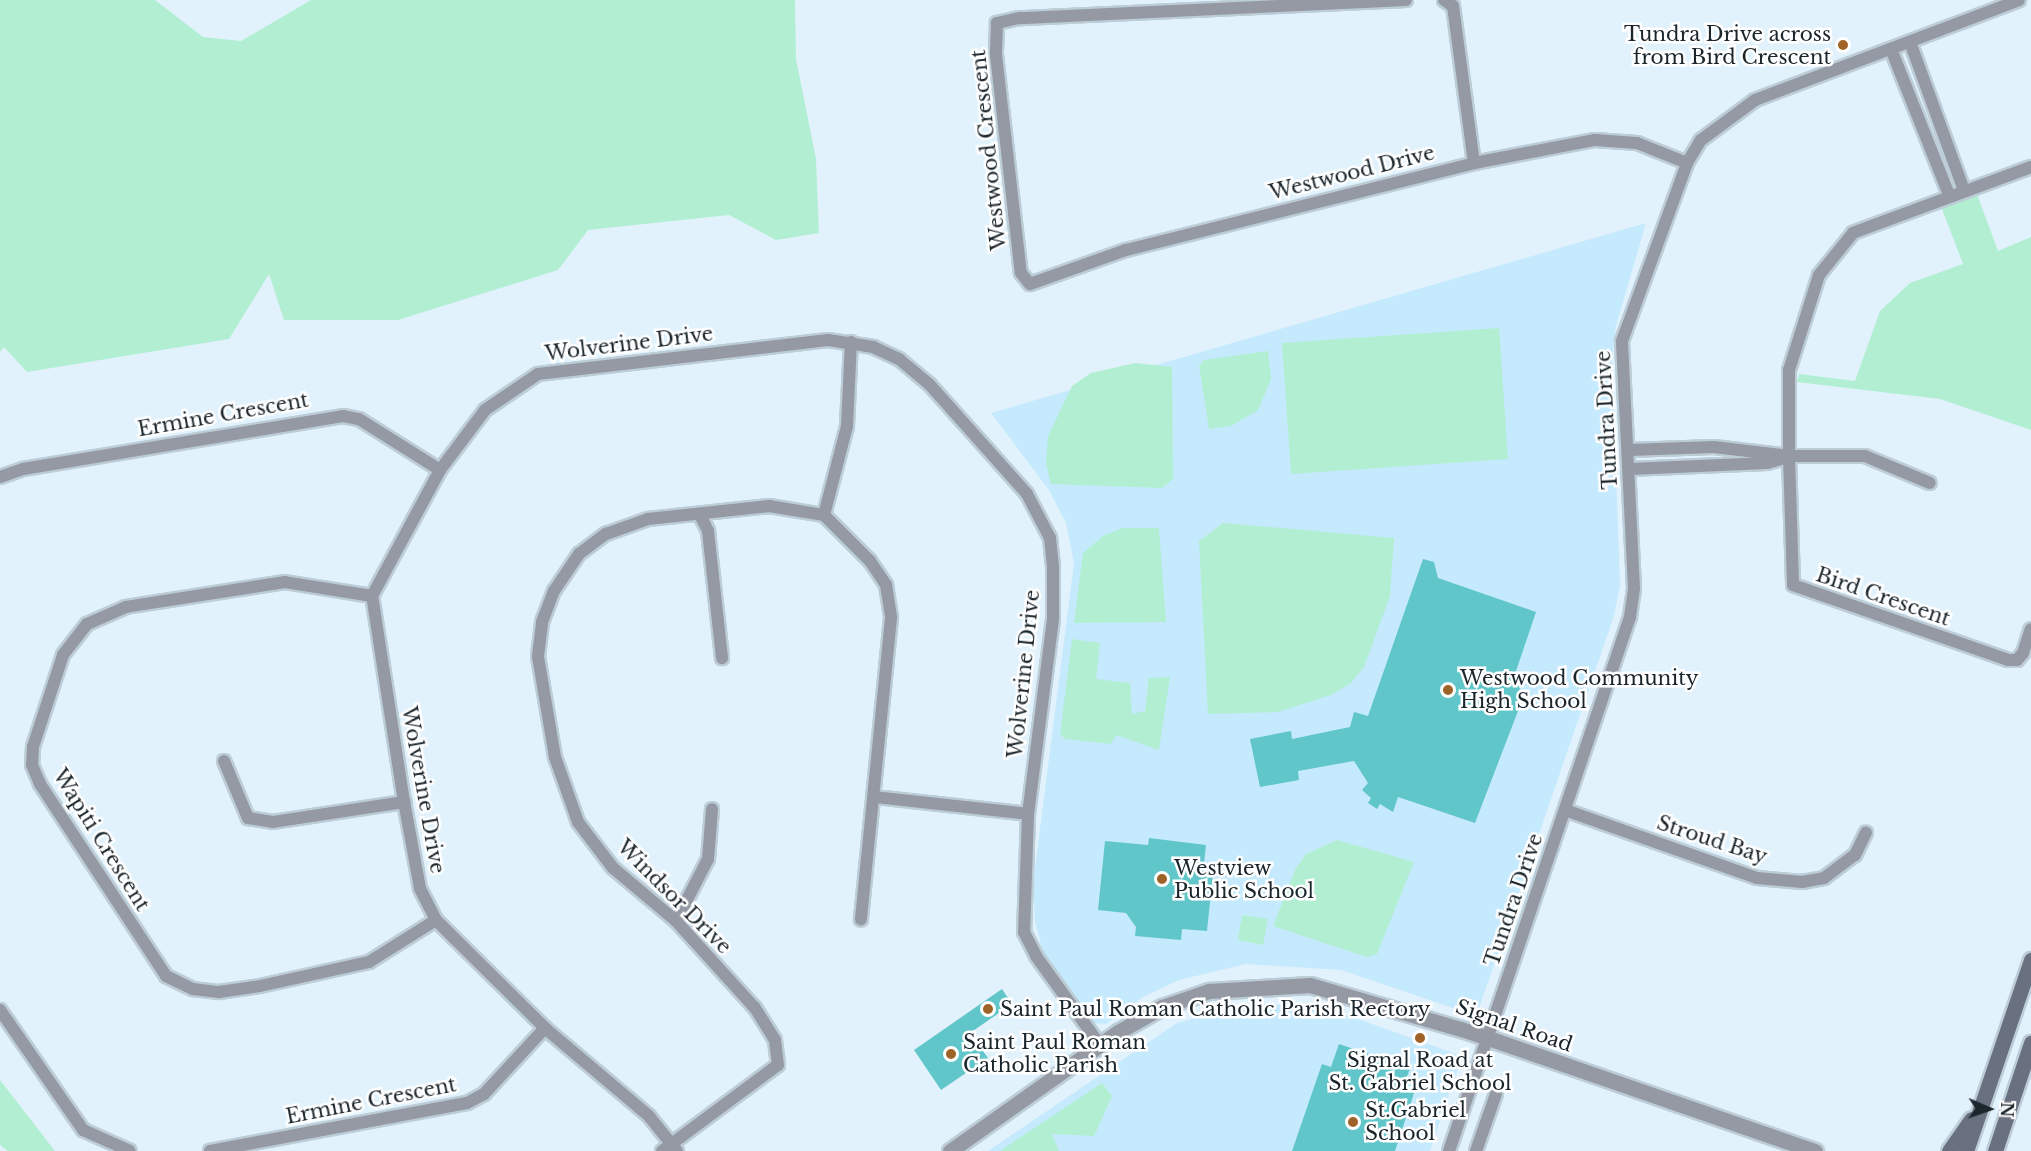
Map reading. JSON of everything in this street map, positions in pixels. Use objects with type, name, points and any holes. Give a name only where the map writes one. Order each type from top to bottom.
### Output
[{"type":"main road","points":[[1966,1151],[2031,960]]},
{"type":"main road","points":[[1995,1151],[2031,1043]]},
{"type":"main road","points":[[1949,1151],[1983,1101]]},
{"type":"street","name":"Westwood Crescent","points":[[1030,284],[1021,273],[996,55],[998,23],[1019,18],[1406,0]]},
{"type":"street","points":[[1444,0],[1453,6],[1474,163]]},
{"type":"street","name":"Tundra Drive","points":[[1449,1151],[1631,610],[1630,469],[1622,342],[1687,163],[1701,140],[1755,100],[2019,0]]},
{"type":"street","points":[[1910,42],[1964,190]]},
{"type":"street","points":[[1891,49],[1949,195]]},
{"type":"street","points":[[1920,124],[1939,117]]},
{"type":"street","name":"Westwood Drive","points":[[1030,284],[1126,250],[1474,163],[1614,139],[1687,163]]},
{"type":"street","name":"Bird Crescent","points":[[2031,166],[1853,233],[1819,275],[1789,370],[1793,585],[2008,660],[2017,660],[2023,653],[2031,629]]},
{"type":"street","name":"Wolverine Drive","points":[[671,1148],[649,1116],[545,1028],[436,920],[420,888],[404,802],[372,596],[440,470],[485,410],[538,374],[828,340],[851,342],[899,359],[930,385],[1028,494],[1050,538],[1053,618],[1028,814],[1024,932],[1036,956],[1100,1045]]},
{"type":"street","points":[[824,515],[847,426],[851,342]]},
{"type":"street","name":"Ermine Crescent","points":[[0,477],[23,469],[343,416],[359,419],[440,470]]},
{"type":"street","points":[[1714,447],[1715,465]]},
{"type":"street","points":[[1629,450],[1714,447],[1789,456],[1865,456],[1929,483]]},
{"type":"street","points":[[1630,469],[1767,463],[1789,456]]},
{"type":"street","name":"Windsor Drive","points":[[671,1148],[778,1065],[775,1040],[754,1007],[676,921],[613,868],[578,822],[555,757],[538,656],[542,622],[554,591],[579,554],[625,524],[768,506],[824,515],[846,532],[886,585],[891,618],[861,920]]},
{"type":"street","points":[[700,515],[708,531],[722,658]]},
{"type":"street","name":"Wapiti Crescent","points":[[372,596],[285,582],[126,607],[87,624],[63,655],[33,747],[33,765],[40,784],[166,976],[193,989],[219,992],[261,986],[369,962],[436,920]]},
{"type":"street","points":[[224,761],[248,818],[273,822],[404,802]]},
{"type":"street","points":[[875,797],[1028,814]]},
{"type":"street","points":[[676,921],[708,859],[712,809]]},
{"type":"street","name":"Stroud Bay","points":[[1565,810],[1757,878],[1802,882],[1824,878],[1855,855],[1866,832]]},
{"type":"street","name":"Signal Road","points":[[950,1151],[1100,1045],[1162,1008],[1209,991],[1310,985],[1487,1038],[1815,1151]]},
{"type":"street","points":[[0,1011],[83,1130],[130,1151]]},
{"type":"street","name":"Ermine Crescent","points":[[210,1151],[467,1103],[484,1094],[545,1028]]},
{"type":"street","points":[[1476,1151],[1496,1094]]},
{"type":"shaded area","points":[[1646,223],[1616,326],[1612,359],[1620,586],[1614,616],[1478,1011],[1471,1014],[1341,970],[1246,964],[1179,980],[1143,997],[1106,1024],[1095,1023],[1043,953],[1035,921],[1033,884],[1074,563],[1066,523],[1049,490],[991,413]]},
{"type":"shaded area","points":[[1251,1003],[1327,1008],[1462,1056],[1430,1151],[988,1151],[1177,1023]]},
{"type":"green space","points":[[0,0],[155,0],[203,37],[241,41],[311,0],[795,0],[796,59],[816,159],[819,233],[776,240],[729,215],[588,230],[558,270],[398,320],[284,320],[269,274],[229,339],[27,372],[4,347],[0,352]]},
{"type":"green space","points":[[1977,194],[1998,251],[2031,237],[2031,430],[1940,399],[1797,382],[1799,374],[1855,381],[1880,311],[1910,283],[1963,264],[1942,209]]},
{"type":"green space","points":[[1499,328],[1508,459],[1291,474],[1282,343]]},
{"type":"green space","points":[[1268,351],[1271,379],[1258,410],[1231,426],[1209,429],[1199,366],[1204,360]]},
{"type":"green space","points":[[1135,363],[1172,367],[1173,479],[1162,488],[1051,484],[1046,463],[1048,436],[1072,386],[1091,373]]},
{"type":"green space","points":[[1223,523],[1394,538],[1390,596],[1364,667],[1351,683],[1331,695],[1278,712],[1208,714],[1199,541]]},
{"type":"green space","points":[[1122,528],[1159,528],[1166,622],[1074,623],[1083,553],[1103,536]]},
{"type":"green space","points":[[1072,639],[1100,643],[1096,679],[1130,683],[1132,714],[1145,711],[1149,678],[1170,677],[1159,750],[1116,735],[1111,744],[1065,739],[1060,734]]},
{"type":"green space","points":[[1337,840],[1414,862],[1377,954],[1367,957],[1273,926],[1296,868],[1306,854]]},
{"type":"green space","points":[[1242,915],[1268,919],[1263,945],[1238,940]]},
{"type":"green space","points":[[0,1080],[55,1151],[8,1151],[0,1145]]},
{"type":"green space","points":[[1102,1083],[1112,1096],[1094,1136],[1052,1134],[1059,1151],[1000,1151]]},
{"type":"building","name":"Westwood Community High School","points":[[1423,559],[1434,562],[1438,578],[1536,612],[1513,680],[1522,683],[1517,696],[1523,698],[1475,823],[1398,797],[1393,812],[1380,804],[1377,809],[1368,803],[1371,798],[1362,790],[1368,783],[1354,761],[1298,771],[1299,780],[1260,787],[1250,739],[1291,731],[1292,739],[1350,727],[1354,712],[1368,716]]},
{"type":"building","points":[[1149,838],[1206,845],[1204,863],[1214,864],[1207,931],[1182,929],[1181,940],[1135,936],[1136,927],[1126,913],[1098,910],[1105,841],[1148,845]]},
{"type":"building","name":"Saint Paul Roman Catholic Parish","points":[[1002,989],[1012,1004],[970,1033],[988,1058],[941,1090],[914,1050]]},
{"type":"building","name":"St.Gabriel School","points":[[1339,1044],[1410,1068],[1403,1089],[1414,1093],[1395,1151],[1292,1151],[1322,1064],[1331,1067]]},
{"type":"place","name":"Tundra Drive across from Bird Crescent","points":[[1843,45]]},
{"type":"place","name":"Westwood Community High School","points":[[1448,690]]},
{"type":"place","name":"Westview Public School","points":[[1162,879]]},
{"type":"place","name":"Saint Paul Roman Catholic Parish Rectory","points":[[988,1009]]},
{"type":"place","name":"Signal Road at St. Gabriel School","points":[[1420,1038]]},
{"type":"place","name":"Saint Paul Roman Catholic Parish","points":[[951,1054]]},
{"type":"place","name":"St.Gabriel School","points":[[1353,1122]]}]
